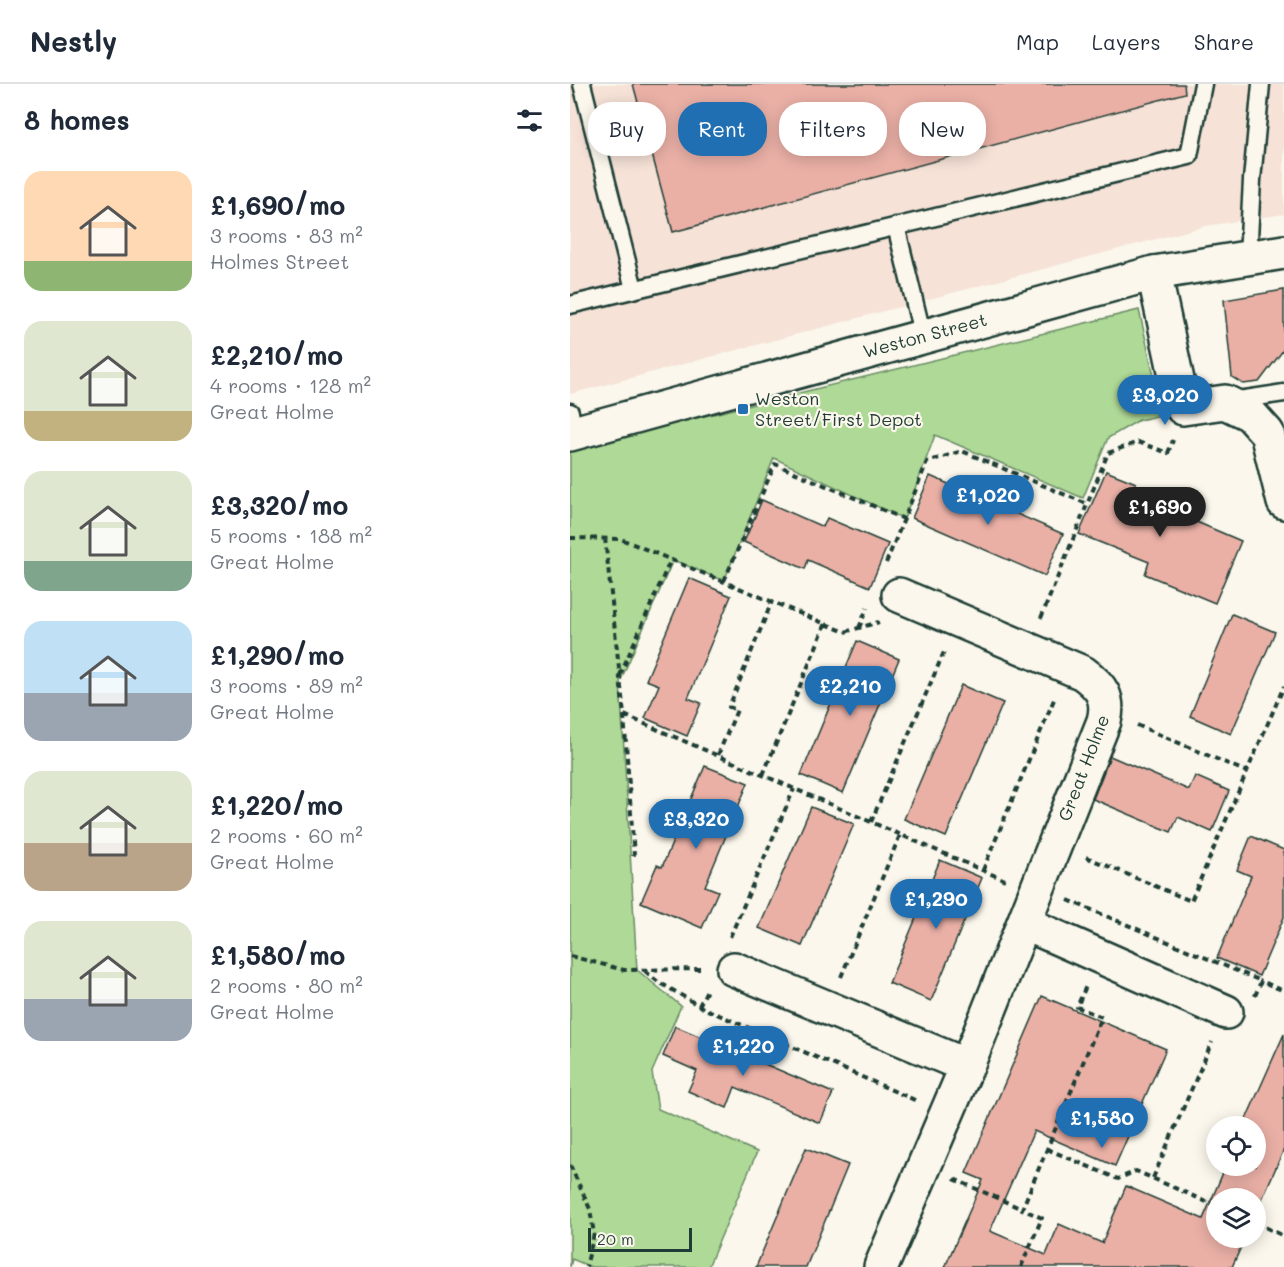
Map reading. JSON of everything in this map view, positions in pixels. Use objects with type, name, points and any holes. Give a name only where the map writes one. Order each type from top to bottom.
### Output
[{"type":"street","name":"Weston Street","points":[[571,427],[923,337],[1154,273],[1284,252]]},
{"type":"street","points":[[1154,273],[1183,408],[1225,402],[1250,414],[1268,433],[1284,502]]},
{"type":"street","name":"Great Holme","points":[[881,1267],[967,1066],[1033,901],[1106,712],[1107,702],[1096,682],[1083,673],[899,595]]},
{"type":"street","points":[[1033,901],[1099,956],[1226,1012]]},
{"type":"street","points":[[725,968],[967,1066]]},
{"type":"lane","points":[[582,84],[634,289]]},
{"type":"lane","points":[[570,305],[1189,156],[1203,84]]},
{"type":"lane","points":[[1248,258],[1252,180],[1261,84]]},
{"type":"lane","points":[[896,226],[923,337]]},
{"type":"lane","points":[[1225,402],[1284,393]]},
{"type":"path","points":[[1028,650],[1108,453],[1138,442],[1168,453],[1183,408]]},
{"type":"path","points":[[724,581],[775,464],[904,519],[927,462],[962,451],[1088,504]]},
{"type":"path","points":[[570,538],[621,538],[845,632],[888,619],[899,595]]},
{"type":"path","points":[[605,538],[624,715],[634,856]]},
{"type":"path","points":[[620,676],[671,559]]},
{"type":"path","points":[[717,755],[737,710],[729,707],[772,602]]},
{"type":"path","points":[[871,822],[958,620]]},
{"type":"path","points":[[763,775],[826,623]]},
{"type":"path","points":[[982,870],[1068,666]]},
{"type":"path","points":[[1055,844],[1191,901],[1284,686]]},
{"type":"path","points":[[1106,712],[1247,772]]},
{"type":"path","points":[[624,715],[982,870],[1033,901],[1261,981]]},
{"type":"path","points":[[699,1006],[725,968],[794,789]]},
{"type":"path","points":[[828,1008],[900,835]]},
{"type":"path","points":[[570,956],[624,970],[725,968]]},
{"type":"path","points":[[1022,1209],[1102,1017],[1077,1007],[1099,956]]},
{"type":"path","points":[[645,971],[657,981],[699,1006],[947,1113]]},
{"type":"path","points":[[1153,1178],[1226,1012]]},
{"type":"path","points":[[1047,1149],[1118,1179],[1136,1171],[1206,1202]]},
{"type":"path","points":[[570,1165],[590,1209],[594,1234],[586,1267]]},
{"type":"path","points":[[924,1166],[1042,1218],[1021,1267]]},
{"type":"path","points":[[570,1179],[577,1183]]},
{"type":"path","points":[[1266,1228],[1284,1236]]},
{"type":"shaded area","points":[[570,84],[1284,84],[1284,214],[1206,226],[570,394]]},
{"type":"green space","points":[[1139,310],[1163,415],[1139,420],[1108,438],[1083,498],[935,435],[904,519],[774,458],[724,581],[673,560],[620,682],[637,970],[681,1006],[652,1072],[658,1109],[757,1152],[708,1267],[591,1267],[572,1259],[570,1267],[570,449]]},
{"type":"building","points":[[633,84],[1184,84],[1185,93],[986,147],[986,102],[899,102],[899,156],[953,156],[673,232],[652,156],[666,156],[666,102],[638,102]]},
{"type":"building","points":[[1284,290],[1284,349],[1259,382],[1243,384],[1232,377],[1224,300]]},
{"type":"building","points":[[1106,471],[1136,483],[1134,488],[1174,505],[1171,511],[1241,541],[1215,603],[1145,574],[1149,562],[1079,534]]},
{"type":"building","points":[[930,476],[1063,534],[1045,576],[912,518]]},
{"type":"building","points":[[762,500],[823,527],[827,518],[888,544],[870,587],[808,560],[805,569],[744,542]]},
{"type":"building","points":[[689,578],[731,596],[688,698],[701,703],[687,736],[645,718],[659,685],[646,680]]},
{"type":"building","points":[[1232,614],[1275,632],[1231,734],[1190,716]]},
{"type":"building","points":[[857,641],[899,659],[843,793],[801,775]]},
{"type":"building","points":[[961,685],[1003,703],[946,837],[904,819]]},
{"type":"building","points":[[1110,756],[1189,790],[1195,776],[1229,791],[1212,832],[1178,817],[1171,832],[1093,799]]},
{"type":"building","points":[[705,766],[748,783],[705,886],[718,891],[702,928],[641,902],[657,865],[662,867]]},
{"type":"building","points":[[811,807],[854,824],[802,946],[759,928]]},
{"type":"building","points":[[1251,836],[1284,850],[1284,917],[1259,976],[1217,958],[1251,876],[1237,870]]},
{"type":"building","points":[[940,860],[982,878],[931,1001],[889,983]]},
{"type":"building","points":[[1042,996],[1166,1049],[1115,1166],[1034,1131],[990,1231],[1046,1255],[1059,1224],[1102,1243],[1126,1186],[1203,1219],[1206,1212],[1206,1248],[1241,1248],[1232,1267],[945,1267],[983,1180],[966,1173]]},
{"type":"building","points":[[675,1026],[833,1093],[820,1123],[735,1087],[727,1108],[688,1091],[697,1071],[663,1056]]},
{"type":"building","points":[[1284,1034],[1284,1149],[1266,1190],[1266,1188],[1216,1188],[1222,1176],[1266,1176],[1266,1116],[1247,1116]]},
{"type":"building","points":[[806,1148],[848,1165],[806,1267],[756,1267]]},
{"type":"place","name":"Weston Street/First Depot","points":[[743,409]]}]
